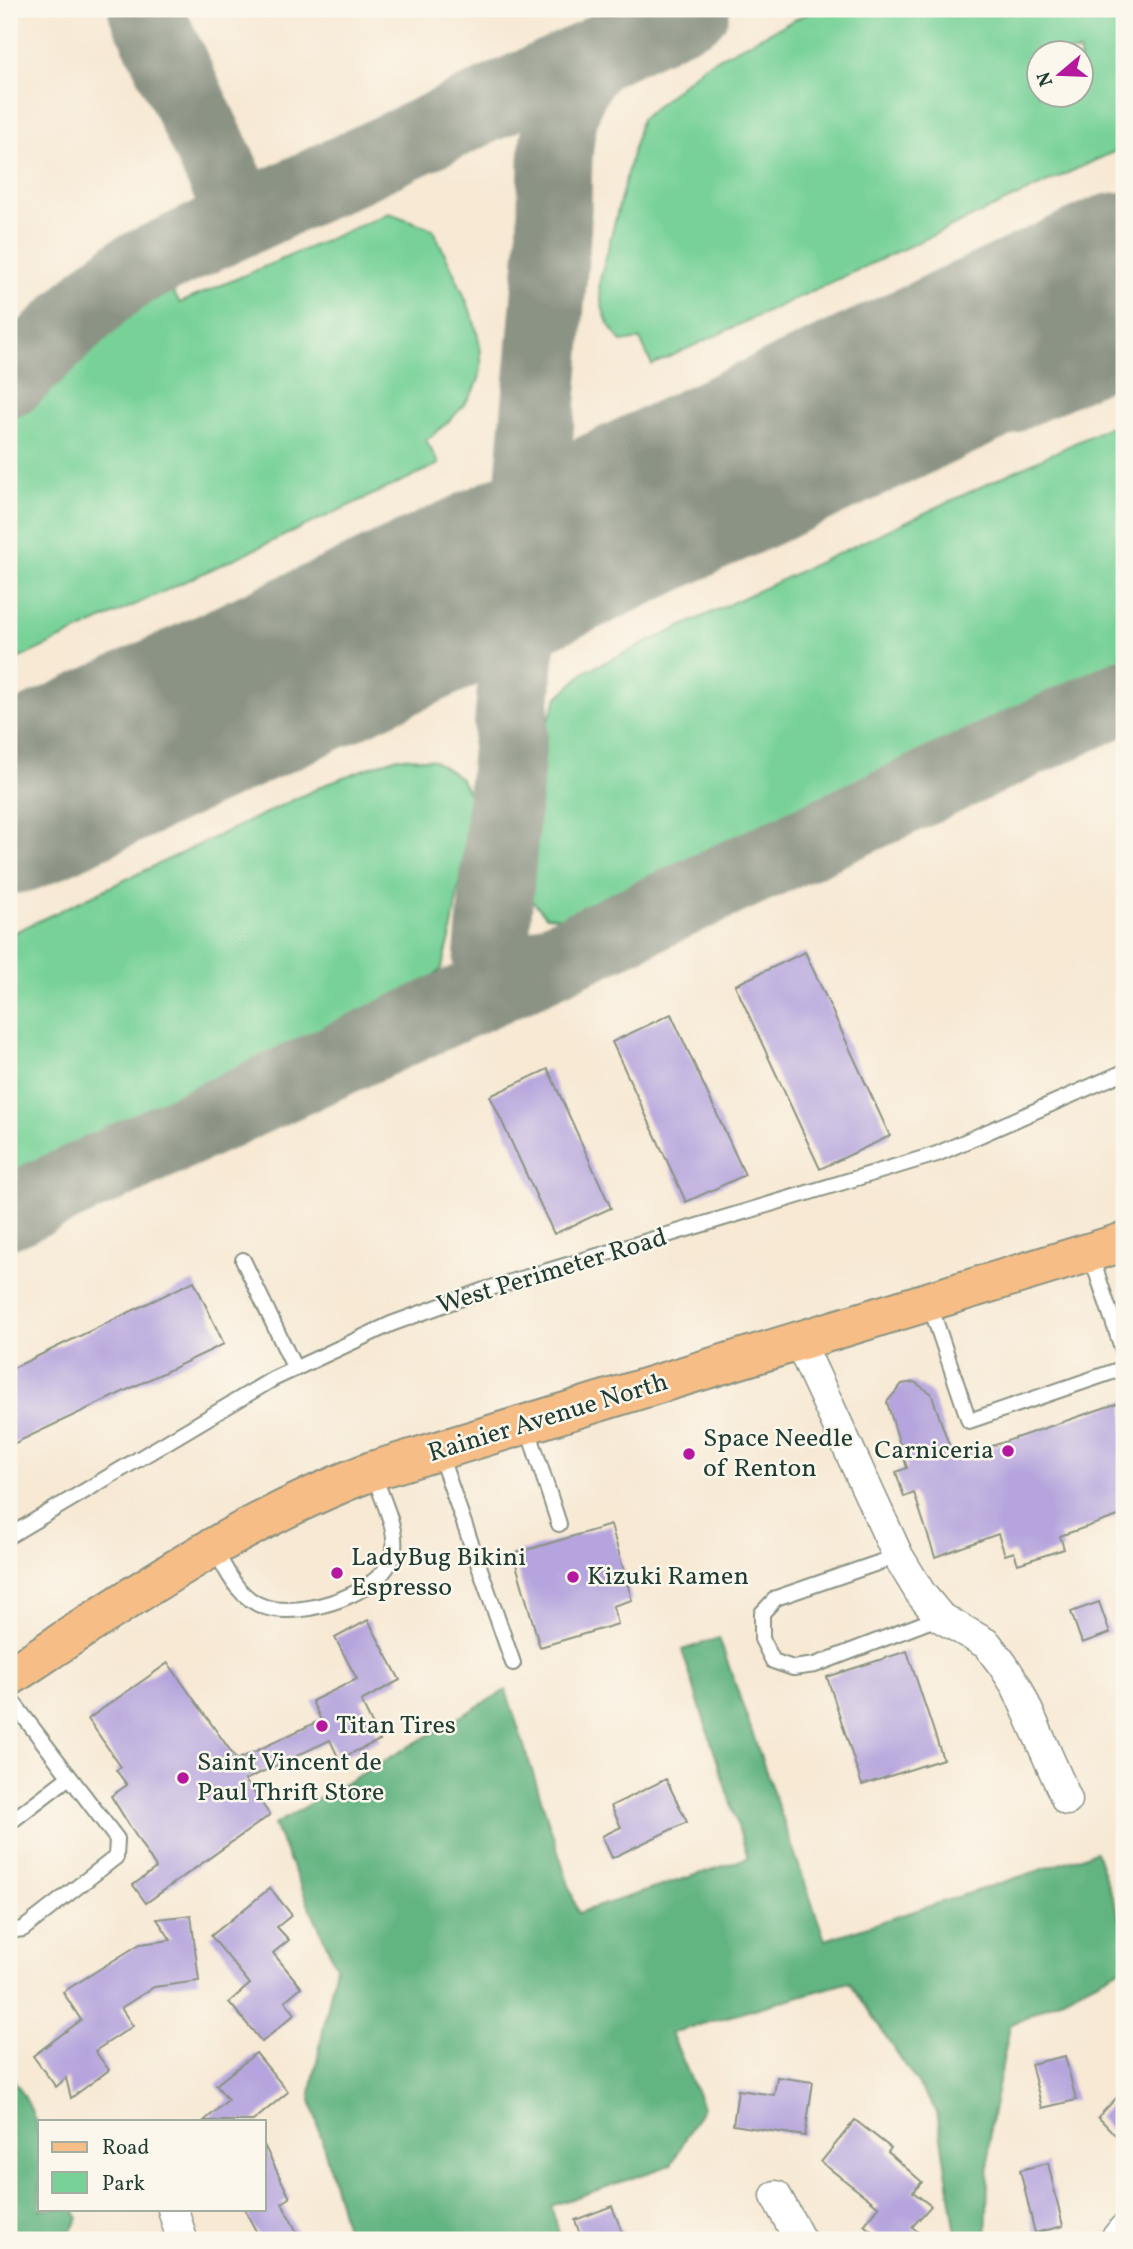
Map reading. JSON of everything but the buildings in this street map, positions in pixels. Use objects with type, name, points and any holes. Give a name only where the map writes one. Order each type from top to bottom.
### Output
[{"type":"main road","name":"Rainier Avenue North","points":[[9,1676],[212,1546],[316,1493],[372,1471],[1107,1247]]},
{"type":"street","points":[[799,1341],[898,1556],[921,1594],[940,1617],[987,1644],[1003,1665],[1017,1687],[1067,1800]]},
{"type":"street","points":[[776,2196],[800,2240]]},
{"type":"street","points":[[173,2210],[181,2240]]},
{"type":"street","points":[[1115,2240],[1124,2230]]},
{"type":"lane","name":"West Perimeter Road","points":[[9,1536],[295,1368],[391,1324],[484,1290],[937,1154],[1124,1072]]},
{"type":"lane","points":[[1107,1247],[1124,1354]]},
{"type":"lane","points":[[243,1260],[295,1368]]},
{"type":"lane","points":[[929,1301],[969,1421],[1124,1368]]},
{"type":"lane","points":[[526,1424],[559,1524]]},
{"type":"lane","points":[[438,1451],[513,1663]]},
{"type":"lane","points":[[212,1546],[239,1592],[265,1607],[293,1611],[323,1606],[369,1584],[388,1571],[394,1548],[372,1471]]},
{"type":"lane","points":[[898,1556],[776,1598],[762,1613],[762,1639],[773,1661],[793,1668],[814,1665],[940,1617]]},
{"type":"lane","points":[[9,1697],[117,1839],[118,1852],[116,1857],[23,1929],[9,1931]]},
{"type":"lane","points":[[9,1823],[69,1777]]},
{"type":"green space","points":[[816,9],[1124,9],[1124,147],[652,365],[640,339],[622,342],[612,329],[603,308],[599,284],[641,119],[705,65]]},
{"type":"green space","points":[[389,213],[433,229],[469,307],[481,350],[481,369],[476,386],[454,416],[426,440],[439,464],[9,663],[9,403],[118,311],[166,282],[180,303]]},
{"type":"green space","points":[[1124,420],[1124,660],[567,918],[546,916],[529,897],[539,742],[558,697],[586,671]]},
{"type":"green space","points":[[398,757],[433,760],[460,778],[473,802],[450,939],[441,970],[419,986],[9,1175],[9,935],[333,781]]},
{"type":"green space","points":[[719,1638],[825,1940],[1096,1852],[1124,1930],[1124,1967],[1010,2025],[990,2127],[986,2240],[957,2240],[937,2112],[849,1982],[671,2033],[703,2107],[671,2165],[551,2206],[561,2240],[349,2240],[310,2096],[336,1966],[274,1825],[506,1690],[578,1913],[748,1858],[682,1650]]},
{"type":"green space","points":[[9,2073],[22,2091],[38,2132],[38,2210],[74,2210],[78,2218],[66,2240],[9,2240]]},
{"type":"taxiway","points":[[145,9],[244,218]]},
{"type":"taxiway","points":[[9,381],[101,294],[132,271],[693,9]]},
{"type":"taxiway","points":[[488,990],[554,231],[558,133],[571,88],[584,68],[602,50]]},
{"type":"taxiway","points":[[9,1212],[1124,696]]},
{"type":"taxiway","points":[[9,814],[77,772]]},
{"type":"runway","points":[[9,803],[1124,283]]},
{"type":"place","name":"Carniceria","points":[[1008,1451]]},
{"type":"place","name":"Space Needle of Renton","points":[[689,1454]]},
{"type":"place","name":"LadyBug Bikini Espresso","points":[[337,1573]]},
{"type":"place","name":"Kizuki Ramen","points":[[573,1577]]},
{"type":"place","name":"Titan Tires","points":[[322,1726]]},
{"type":"place","name":"Saint Vincent de Paul Thrift Store","points":[[183,1778]]}]
